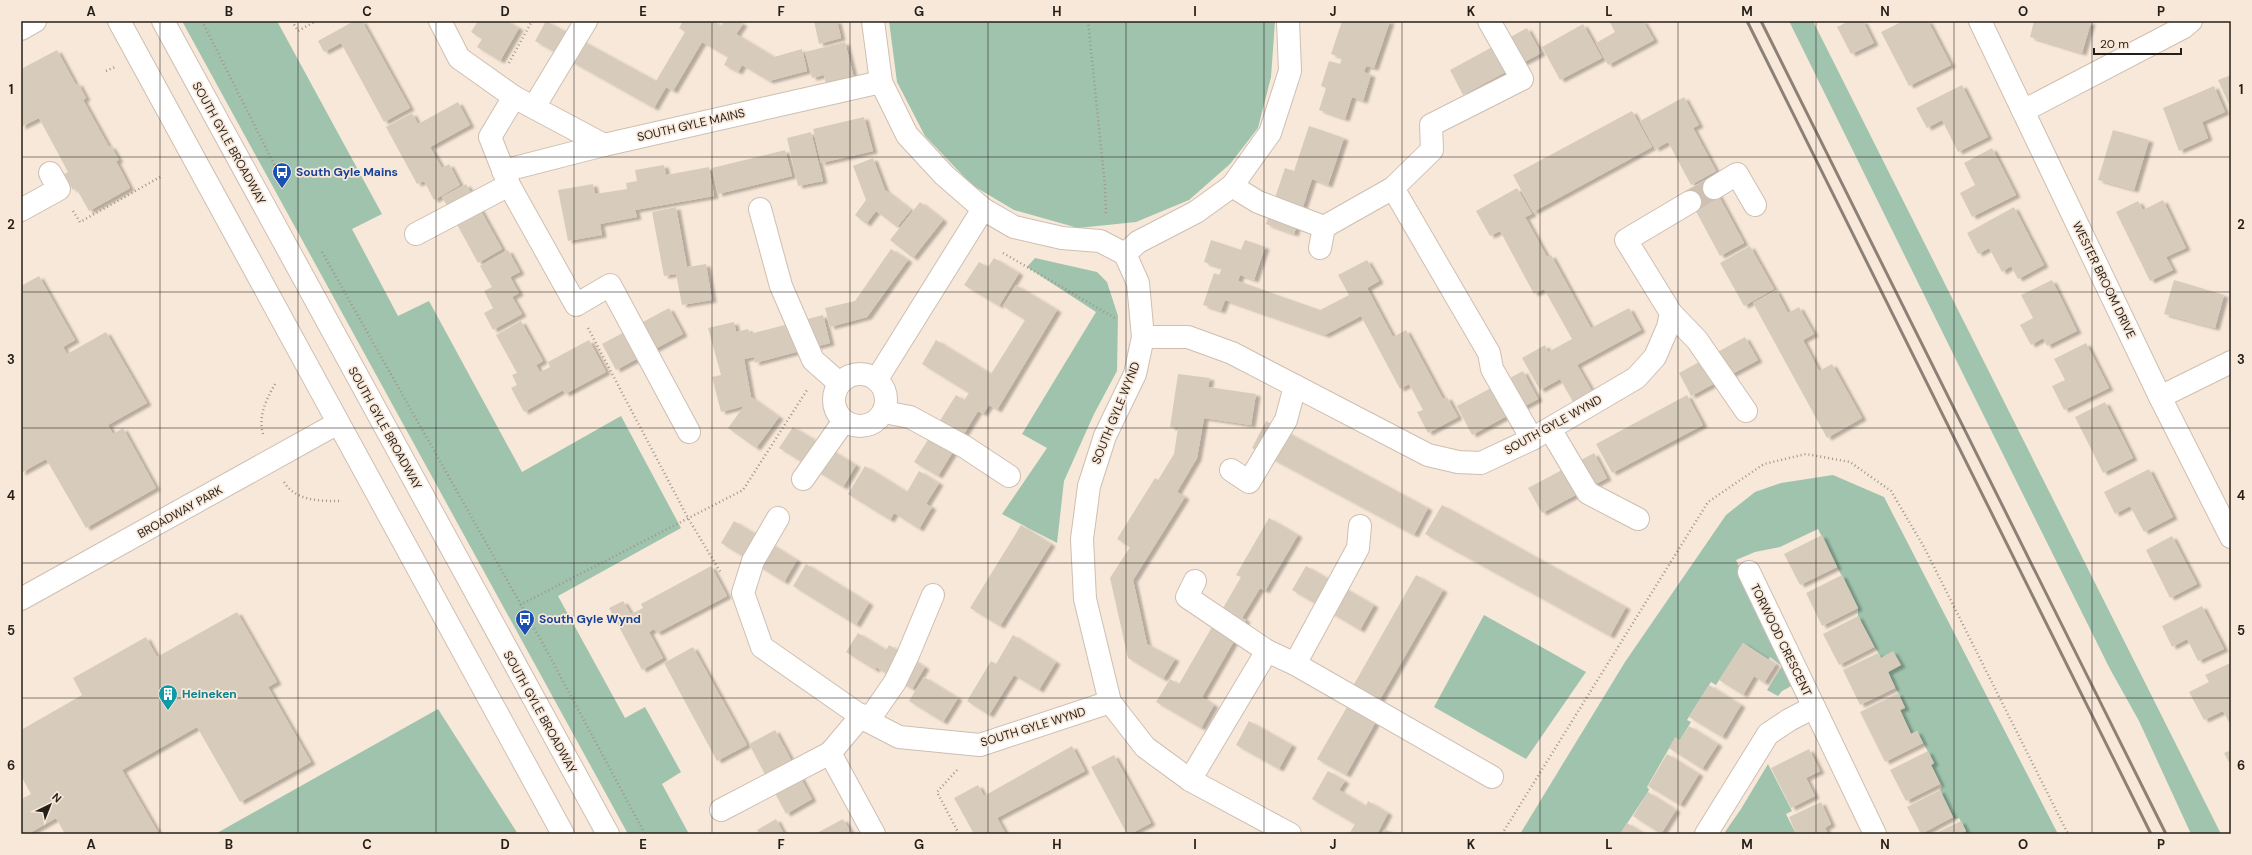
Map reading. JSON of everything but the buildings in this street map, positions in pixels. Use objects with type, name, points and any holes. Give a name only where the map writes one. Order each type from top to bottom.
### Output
[{"type":"street","points":[[21,29],[35,21]]},
{"type":"street","points":[[119,21],[563,834]]},
{"type":"street","name":"SOUTH GYLE BROADWAY","points":[[163,21],[608,834]]},
{"type":"street","points":[[440,21],[459,58],[506,91],[604,145]]},
{"type":"street","points":[[534,107],[586,21]]},
{"type":"street","points":[[873,21],[881,82],[907,135],[944,175],[983,209],[1014,227],[1062,238],[1100,241],[1125,254],[1138,242],[1196,212],[1232,186],[1270,133],[1290,71],[1288,21]]},
{"type":"street","points":[[1320,248],[1324,227],[1393,188],[1432,150],[1431,125],[1522,79],[1489,21]]},
{"type":"street","name":"WESTER BROOM DRIVE","points":[[1980,21],[2160,397],[2231,537]]},
{"type":"street","points":[[2023,112],[2184,28],[2191,21]]},
{"type":"street","name":"SOUTH GYLE MAINS","points":[[416,234],[506,178],[604,145],[881,82]]},
{"type":"street","points":[[506,91],[490,137],[506,178],[576,305],[610,285],[689,432]]},
{"type":"street","points":[[1714,188],[1737,174],[1755,205]]},
{"type":"street","points":[[21,210],[54,181]]},
{"type":"street","points":[[1232,186],[1258,202],[1324,227]]},
{"type":"street","points":[[1393,188],[1488,353],[1492,369],[1588,493],[1638,519]]},
{"type":"street","points":[[1690,202],[1626,240],[1671,313],[1697,340],[1746,411]]},
{"type":"street","points":[[760,209],[781,286],[813,360],[839,383]]},
{"type":"street","points":[[877,379],[983,209]]},
{"type":"street","name":"SOUTH GYLE WYND","points":[[1125,254],[1138,283],[1143,337],[1135,374],[1105,436],[1089,486],[1082,539],[1085,599],[1110,702],[1144,747],[1190,780],[1276,831]]},
{"type":"street","name":"SOUTH GYLE WYND","points":[[1143,337],[1188,337],[1232,353],[1428,455],[1458,462],[1480,463],[1541,434],[1636,378],[1655,357],[1668,327],[1671,313]]},
{"type":"street","points":[[2160,397],[2231,362]]},
{"type":"street","points":[[864,374],[877,379],[884,389],[887,400],[884,412],[873,423],[858,426],[844,421],[835,410],[834,396],[839,383],[850,375],[864,374]]},
{"type":"street","points":[[1231,470],[1249,482],[1286,420],[1295,386]]},
{"type":"street","points":[[884,412],[910,417],[965,447],[1009,476]]},
{"type":"street","points":[[803,480],[844,421]]},
{"type":"street","name":"BROADWAY PARK","points":[[21,599],[338,423]]},
{"type":"street","points":[[742,593],[754,561],[778,518]]},
{"type":"street","points":[[1295,664],[1358,548],[1360,526]]},
{"type":"street","name":"TORWOOD CRESCENT","points":[[1749,572],[1875,834]]},
{"type":"street","points":[[1195,581],[1187,597],[1267,651],[1295,664],[1492,777]]},
{"type":"street","name":"SOUTH GYLE WYND","points":[[742,593],[762,647],[865,718],[899,738],[980,745],[1110,702]]},
{"type":"street","points":[[722,810],[830,753],[865,718],[895,682],[933,595]]},
{"type":"street","points":[[1190,780],[1267,651]]},
{"type":"street","name":"TORWOOD CRESCENT","points":[[1706,834],[1768,734],[1788,720],[1814,707]]},
{"type":"street","points":[[830,753],[874,834]]},
{"type":"path","points":[[202,21],[285,185]]},
{"type":"path","points":[[292,21],[298,30],[316,21]]},
{"type":"path","points":[[506,91],[532,21]]},
{"type":"path","points":[[1088,21],[1105,186],[1106,217]]},
{"type":"path","points":[[54,181],[80,222],[162,176]]},
{"type":"path","points":[[319,247],[542,642],[645,834]]},
{"type":"path","points":[[1002,252],[1116,318]]},
{"type":"path","points":[[576,305],[688,518],[726,581],[742,593]]},
{"type":"path","points":[[520,605],[743,490],[822,368]]},
{"type":"path","points":[[959,834],[937,792],[980,745]]},
{"type":"green space","points":[[182,21],[277,21],[382,214],[352,229],[398,316],[429,301],[522,472],[621,416],[681,528],[558,596],[625,718],[645,707],[681,772],[662,784],[689,834],[628,834]]},
{"type":"green space","points":[[889,21],[1275,21],[1271,77],[1258,128],[1230,164],[1189,200],[1136,222],[1078,228],[1014,210],[972,185],[925,136],[897,82]]},
{"type":"green space","points":[[1789,21],[1813,21],[2221,834],[2191,834],[2139,721],[2110,669]]},
{"type":"green space","points":[[1035,258],[1097,272],[1107,282],[1118,316],[1117,371],[1094,414],[1064,481],[1057,543],[1002,514],[1047,448],[1022,434],[1096,312],[1027,267]]},
{"type":"green space","points":[[1833,475],[1884,497],[2058,834],[1962,834],[1966,831],[1959,818],[1955,819],[1953,817],[1940,790],[1942,786],[1931,765],[1934,763],[1917,731],[1911,734],[1900,710],[1905,707],[1888,672],[1900,665],[1893,652],[1881,658],[1858,616],[1858,608],[1818,529],[1780,547],[1755,552],[1736,560],[1797,683],[1782,691],[1778,696],[1767,690],[1782,666],[1770,657],[1768,660],[1743,643],[1716,685],[1711,682],[1687,720],[1691,722],[1680,740],[1675,738],[1647,787],[1649,789],[1648,792],[1620,834],[1520,834],[1625,662],[1726,515],[1755,492],[1781,483]]},
{"type":"green space","points":[[1484,615],[1586,672],[1526,759],[1434,707]]},
{"type":"green space","points":[[438,709],[518,834],[217,834],[217,833]]},
{"type":"green space","points":[[1768,764],[1792,811],[1786,814],[1796,834],[1727,834],[1725,832],[1741,809]]},
{"type":"tunnel","points":[[1690,202],[1714,188]]},
{"type":"railway","points":[[1747,21],[2151,834]]},
{"type":"railway","points":[[1761,21],[2166,834]]},
{"type":"place","name":"South Gyle Mains","points":[[282,189]]},
{"type":"place","name":"South Gyle Wynd","points":[[525,636]]},
{"type":"place","name":"Heineken","points":[[168,711]]}]
